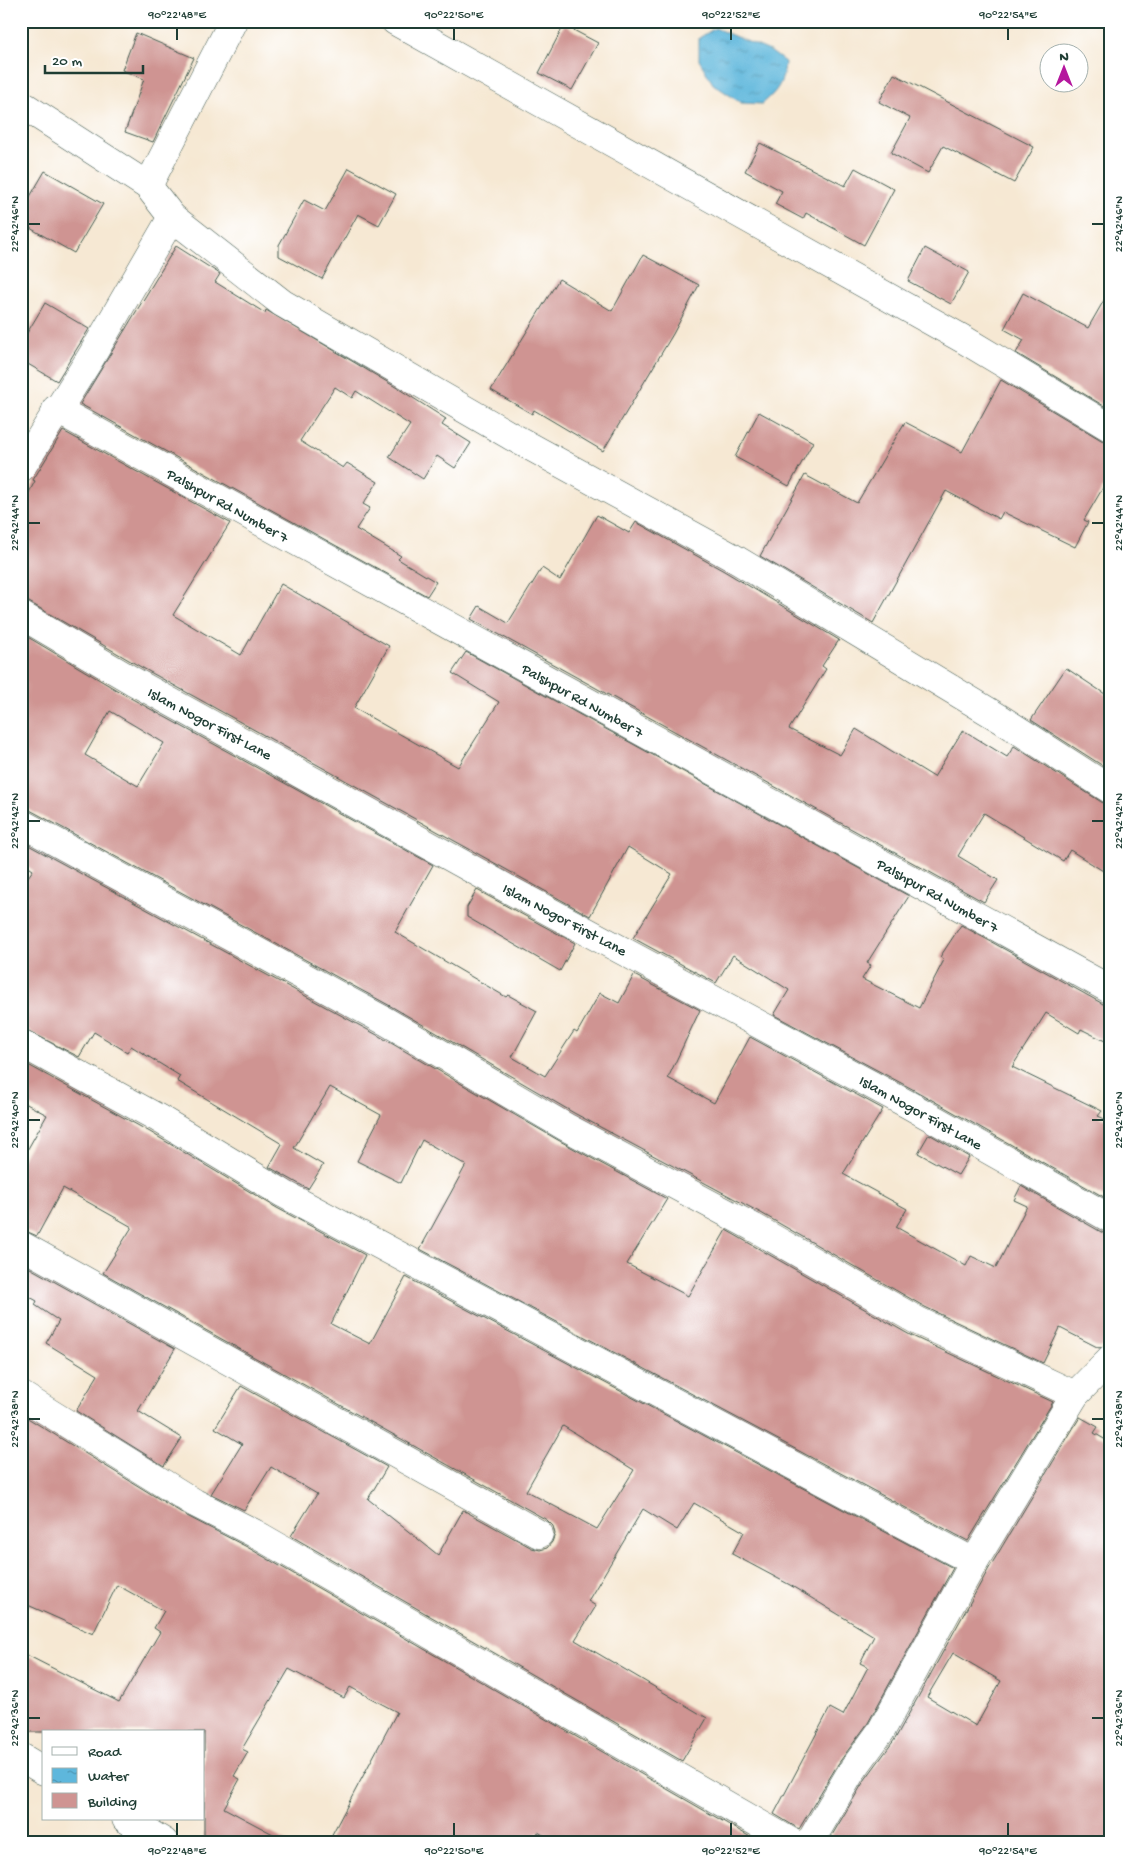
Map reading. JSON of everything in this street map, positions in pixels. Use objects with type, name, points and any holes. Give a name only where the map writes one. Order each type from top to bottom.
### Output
[{"type":"street","points":[[148,186],[233,21]]},
{"type":"street","points":[[395,21],[946,330],[1111,428]]},
{"type":"street","points":[[21,104],[148,186],[172,217],[282,303],[511,436],[732,557],[1001,719],[1111,790]]},
{"type":"street","points":[[21,468],[56,409],[91,356],[172,217]]},
{"type":"street","name":"Palshpur Rd Number 7","points":[[56,409],[1111,990]]},
{"type":"street","name":"Islam Nogor First Lane","points":[[21,615],[133,681],[506,888],[908,1105],[1111,1219]]},
{"type":"street","points":[[21,823],[387,1022],[566,1127],[753,1227],[918,1321],[1075,1395]]},
{"type":"street","points":[[21,1043],[158,1118],[284,1194],[974,1562]]},
{"type":"street","points":[[21,1245],[539,1534]]},
{"type":"street","points":[[810,1842],[851,1772],[881,1731],[974,1562],[1075,1395],[1111,1358]]},
{"type":"street","points":[[21,1395],[194,1503],[254,1533],[791,1842]]},
{"type":"street","points":[[21,1757],[42,1770]]},
{"type":"street","points":[[128,1820],[164,1842]]},
{"type":"water","points":[[715,28],[770,51],[785,62],[779,86],[762,104],[741,103],[713,84],[699,60],[699,38]]},
{"type":"building","points":[[564,25],[598,43],[572,90],[539,73]]},
{"type":"building","points":[[136,33],[194,58],[153,142],[125,132],[144,79],[122,70]]},
{"type":"building","points":[[894,74],[1034,147],[1014,183],[943,146],[928,173],[891,153],[910,118],[879,102]]},
{"type":"building","points":[[760,143],[845,186],[855,168],[894,189],[864,245],[806,213],[803,219],[775,204],[782,191],[745,171]]},
{"type":"building","points":[[349,168],[396,194],[379,225],[358,214],[322,279],[279,256],[279,245],[304,200],[325,211]]},
{"type":"building","points":[[45,171],[103,204],[74,253],[21,223],[21,212]]},
{"type":"building","points":[[176,246],[220,274],[215,282],[265,313],[266,310],[399,389],[446,419],[442,425],[471,443],[455,468],[437,456],[423,479],[389,457],[410,425],[356,391],[352,398],[335,387],[300,441],[343,468],[347,463],[378,482],[363,504],[370,508],[356,529],[401,556],[398,559],[436,582],[427,596],[80,404]]},
{"type":"building","points":[[925,248],[969,272],[951,304],[908,281]]},
{"type":"building","points":[[643,255],[699,285],[673,334],[603,451],[534,410],[532,414],[491,390],[559,279],[612,311]]},
{"type":"building","points":[[1111,288],[1111,395],[1104,406],[1016,353],[1024,340],[1004,329],[1023,293],[1088,328]]},
{"type":"building","points":[[45,303],[89,329],[57,381],[21,360],[21,343]]},
{"type":"building","points":[[1001,380],[1111,444],[1111,474],[1084,520],[1088,522],[1075,547],[1003,512],[999,519],[946,491],[873,623],[760,556],[805,475],[857,503],[905,422],[962,452]]},
{"type":"building","points":[[759,412],[813,442],[789,486],[735,457]]},
{"type":"building","points":[[63,431],[230,523],[173,615],[241,655],[281,584],[389,646],[354,708],[458,767],[499,702],[452,673],[466,652],[909,896],[867,963],[871,965],[862,979],[919,1008],[944,960],[940,957],[961,925],[1103,1004],[1111,1006],[1111,1044],[1081,1029],[1079,1033],[1046,1013],[1012,1067],[1102,1111],[1098,1116],[1111,1122],[1111,1201],[916,1091],[774,1015],[789,990],[733,955],[716,983],[633,938],[672,874],[628,847],[590,916],[21,599],[21,508],[35,481],[33,480]]},
{"type":"building","points":[[597,515],[629,533],[636,522],[724,571],[839,640],[822,666],[826,669],[789,729],[840,755],[856,729],[934,777],[963,730],[1007,757],[1014,746],[1103,803],[1111,806],[1111,876],[1070,850],[1063,861],[984,813],[958,856],[998,880],[984,902],[471,619],[479,606],[508,623],[542,568],[560,580]]},
{"type":"building","points":[[21,633],[125,695],[433,865],[395,932],[506,997],[508,995],[537,1011],[512,1057],[545,1076],[574,1031],[577,1033],[600,993],[619,1003],[634,975],[700,1010],[668,1078],[714,1103],[750,1037],[883,1109],[843,1174],[907,1209],[896,1227],[966,1266],[971,1256],[996,1268],[1027,1206],[1014,1200],[1021,1186],[1103,1233],[1111,1235],[1111,1343],[1099,1348],[1060,1328],[1043,1363],[925,1307],[761,1213],[574,1113],[394,1008],[28,809],[21,807]],"holes":[[[110,711],[164,743],[138,786],[85,755]]]},
{"type":"building","points":[[1066,668],[1111,698],[1111,771],[1031,720]]},
{"type":"building","points":[[21,841],[379,1036],[558,1140],[667,1199],[627,1264],[688,1296],[726,1230],[910,1335],[1053,1402],[968,1541],[420,1249],[466,1165],[422,1140],[401,1183],[357,1161],[381,1115],[330,1087],[294,1148],[323,1165],[308,1189],[269,1167],[282,1144],[177,1081],[180,1076],[131,1046],[127,1052],[94,1032],[79,1057],[21,1027],[21,887],[33,870],[21,862]]},
{"type":"building","points":[[477,890],[575,943],[560,971],[467,917],[467,907]]},
{"type":"building","points":[[21,1061],[150,1132],[277,1208],[365,1255],[331,1324],[370,1344],[406,1277],[953,1568],[868,1723],[838,1764],[799,1829],[774,1814],[830,1708],[843,1715],[868,1667],[860,1663],[874,1636],[790,1585],[732,1554],[744,1532],[694,1503],[677,1530],[643,1509],[588,1601],[596,1606],[575,1640],[707,1718],[682,1761],[291,1536],[317,1494],[271,1467],[244,1510],[211,1494],[242,1444],[215,1428],[241,1386],[387,1467],[368,1499],[438,1555],[463,1510],[532,1548],[540,1550],[547,1548],[555,1534],[553,1526],[547,1520],[103,1273],[132,1227],[63,1188],[37,1236],[21,1229],[21,1161],[47,1115],[21,1101]],"holes":[[[563,1426],[634,1470],[597,1529],[526,1491]]]},
{"type":"building","points":[[929,1134],[969,1157],[958,1175],[918,1153]]},
{"type":"building","points":[[21,1263],[175,1349],[138,1411],[182,1438],[164,1466],[76,1411],[98,1375],[46,1343],[59,1321],[35,1305],[37,1301],[21,1292]]},
{"type":"building","points":[[26,1417],[187,1516],[247,1547],[759,1842],[555,1842],[538,1832],[533,1842],[328,1842],[397,1712],[350,1687],[344,1698],[289,1669],[242,1749],[248,1752],[234,1776],[240,1779],[224,1808],[288,1842],[204,1842],[205,1730],[42,1730],[42,1732],[21,1732],[21,1652],[119,1702],[160,1632],[154,1628],[164,1611],[117,1585],[93,1634],[21,1602],[21,1425]]},
{"type":"building","points":[[1080,1417],[1098,1427],[1094,1433],[1111,1443],[1111,1842],[828,1842],[864,1781],[895,1739],[988,1570]],"holes":[[[953,1653],[1001,1681],[976,1726],[927,1697]]]}]
